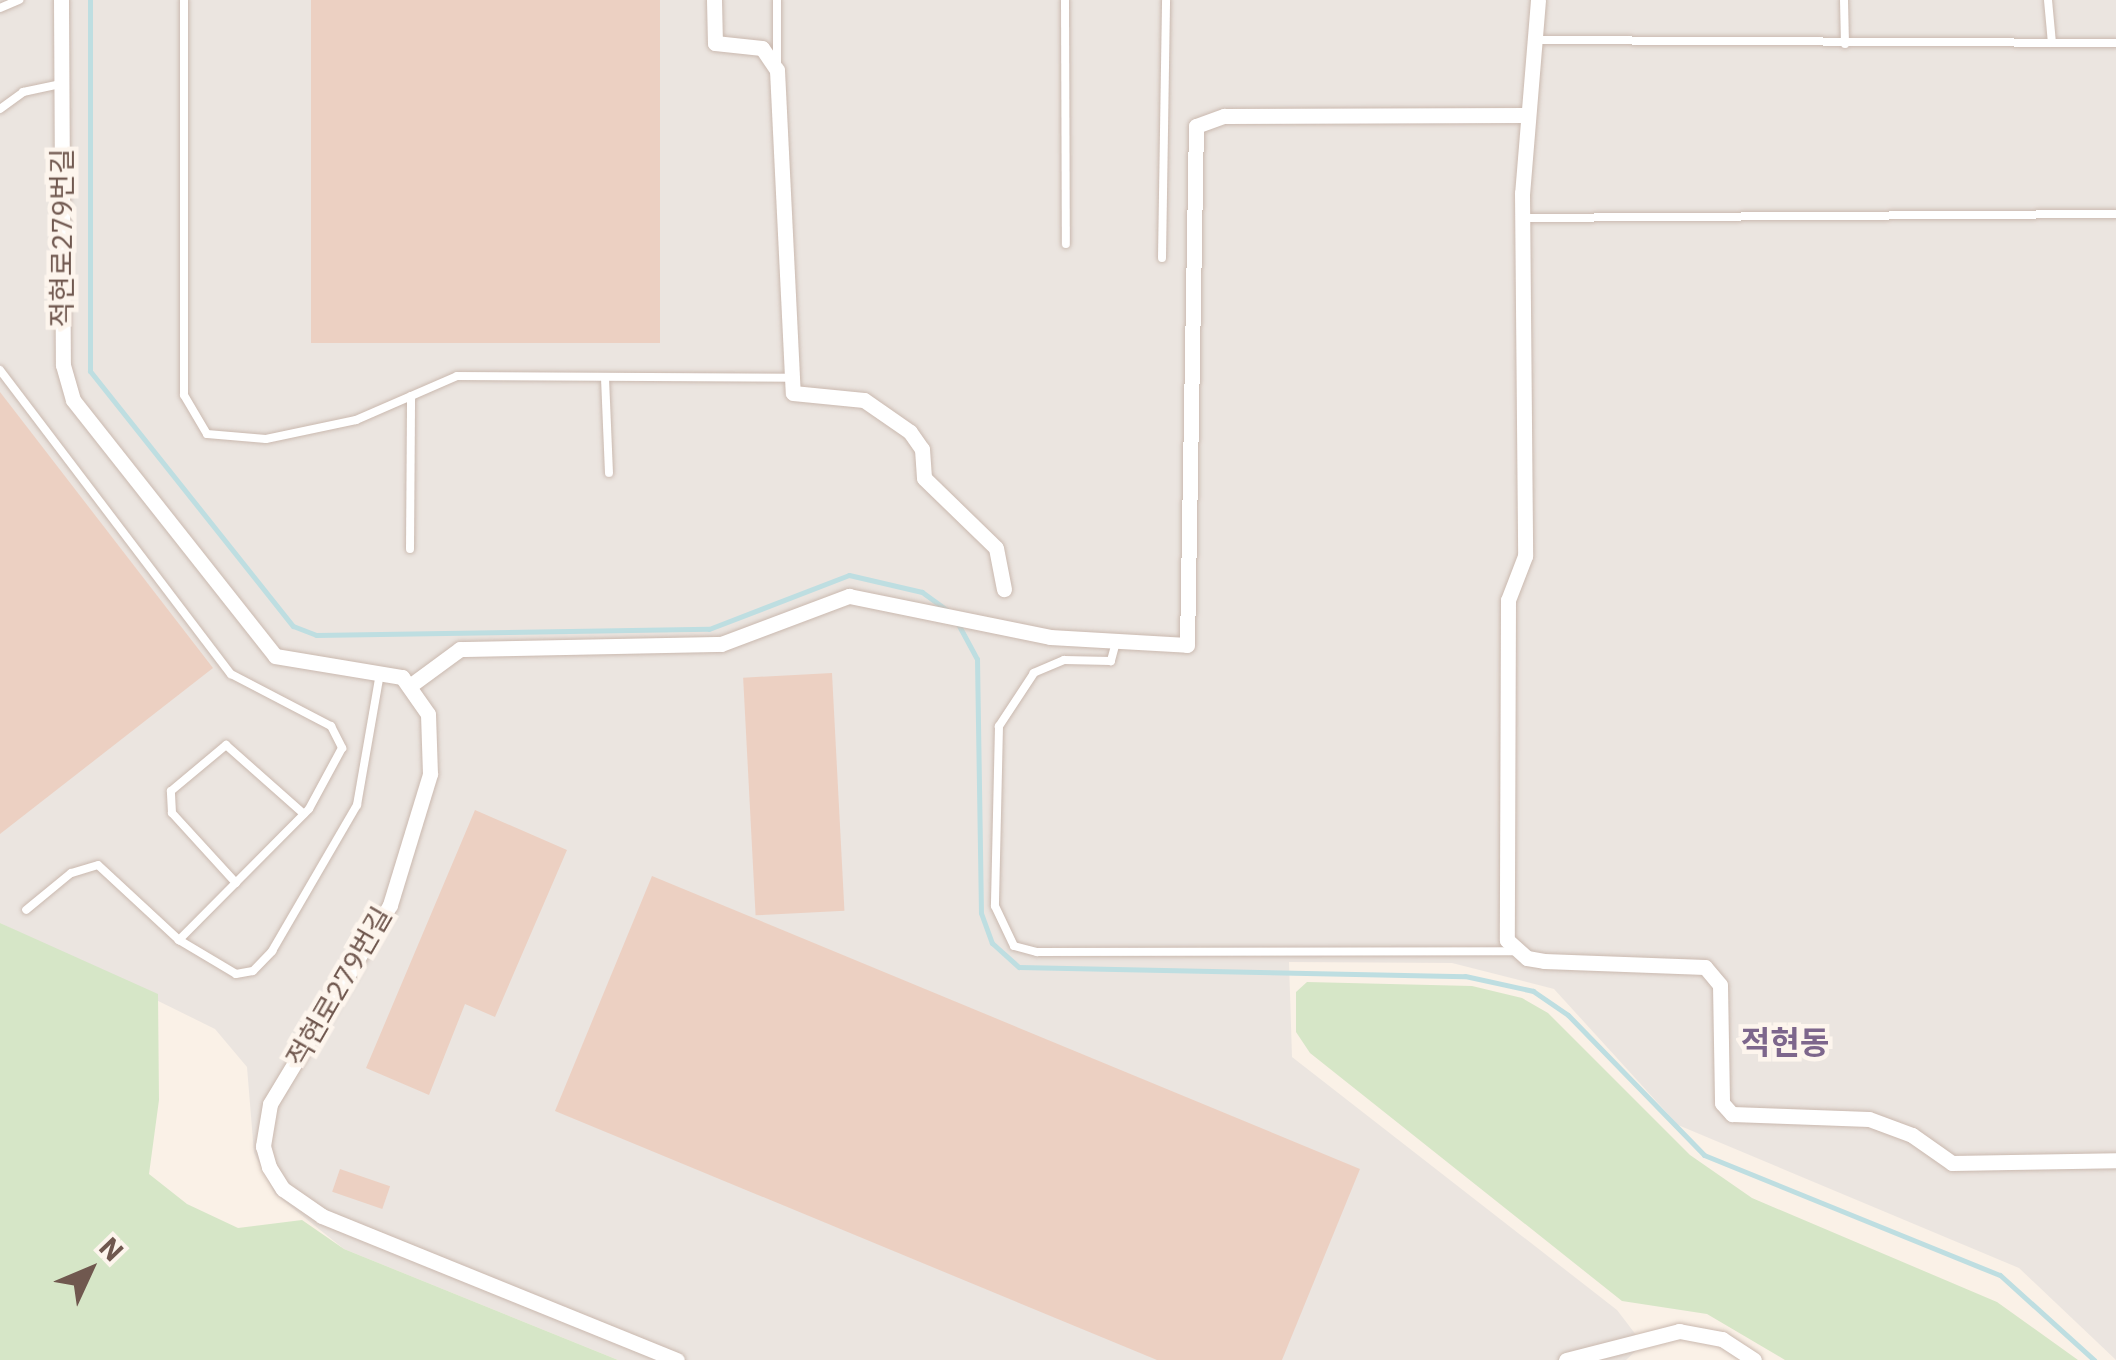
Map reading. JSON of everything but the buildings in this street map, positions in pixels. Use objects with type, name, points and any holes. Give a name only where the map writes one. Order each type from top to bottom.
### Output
[{"type":"street","name":"적현로279번길","points":[[61,0],[62,365],[73,400],[275,656],[380,671],[411,686],[428,714],[431,741],[419,816],[382,920],[270,1104],[262,1146],[269,1167],[283,1188],[322,1216],[677,1360]]},
{"type":"street","points":[[714,0],[715,42],[768,51],[777,70],[790,378],[800,396],[864,400],[910,432],[924,478],[996,548],[1004,588]]},
{"type":"street","points":[[1538,0],[1526,115],[1522,218],[1525,556],[1508,600],[1506,930],[1514,950],[1544,961],[1704,966],[1720,985],[1722,1102],[1732,1114],[1869,1119],[1897,1127],[1952,1164],[2116,1160]]},
{"type":"street","points":[[411,686],[449,654],[474,646],[702,646],[849,596],[1092,641],[1179,647],[1193,631],[1196,126],[1224,116],[1526,115]]},
{"type":"street","points":[[1566,1360],[1679,1331],[1722,1339],[1754,1360]]},
{"type":"lane","points":[[0,8],[19,0]]},
{"type":"lane","points":[[184,0],[190,416],[217,438],[266,439],[366,417],[457,376],[790,378]]},
{"type":"lane","points":[[777,0],[777,70]]},
{"type":"lane","points":[[1065,0],[1066,244]]},
{"type":"lane","points":[[1162,258],[1166,0]]},
{"type":"lane","points":[[1844,0],[1845,44]]},
{"type":"lane","points":[[2048,0],[2052,43]]},
{"type":"lane","points":[[1534,40],[2116,42]]},
{"type":"lane","points":[[0,108],[22,92],[61,84]]},
{"type":"lane","points":[[1522,218],[2116,214]]},
{"type":"lane","points":[[0,370],[231,674],[339,735],[340,760],[304,814],[179,940]]},
{"type":"lane","points":[[605,378],[609,473]]},
{"type":"lane","points":[[410,549],[411,396]]},
{"type":"lane","points":[[1116,642],[1111,661],[1064,660],[1034,673],[1000,726],[995,906],[1014,946],[1037,952],[1514,950]]},
{"type":"lane","points":[[26,910],[70,873],[98,865],[179,940],[236,974],[252,971],[272,951],[357,805],[380,671]]},
{"type":"lane","points":[[236,883],[172,814],[171,791],[226,745],[304,814]]},
{"type":"shaded area","points":[[0,0],[2116,0],[2116,1360],[2019,1268],[1678,1125],[1554,989],[1452,963],[1289,962],[1292,1057],[1617,1310],[1643,1344],[1626,1360],[618,1360],[344,1249],[275,1194],[254,1153],[247,1067],[215,1029],[0,923]]},
{"type":"green space","points":[[0,923],[158,994],[159,1100],[149,1174],[187,1204],[238,1228],[302,1220],[344,1249],[618,1360],[0,1360]]},
{"type":"green space","points":[[1307,982],[1472,986],[1522,998],[1548,1013],[1690,1155],[1752,1198],[1997,1302],[2078,1360],[1785,1360],[1707,1314],[1622,1301],[1310,1053],[1296,1032],[1296,992]]},
{"type":"waterway","points":[[90,0],[90,371],[293,626],[316,635],[709,629],[849,575],[922,592],[947,610]]},
{"type":"waterway","points":[[957,622],[977,659],[981,913],[992,943],[1019,967],[1465,976],[1533,991],[1568,1015],[1704,1155],[2000,1275],[2094,1360]]},
{"type":"district","name":"적현동","points":[[1785,1042]]}]
